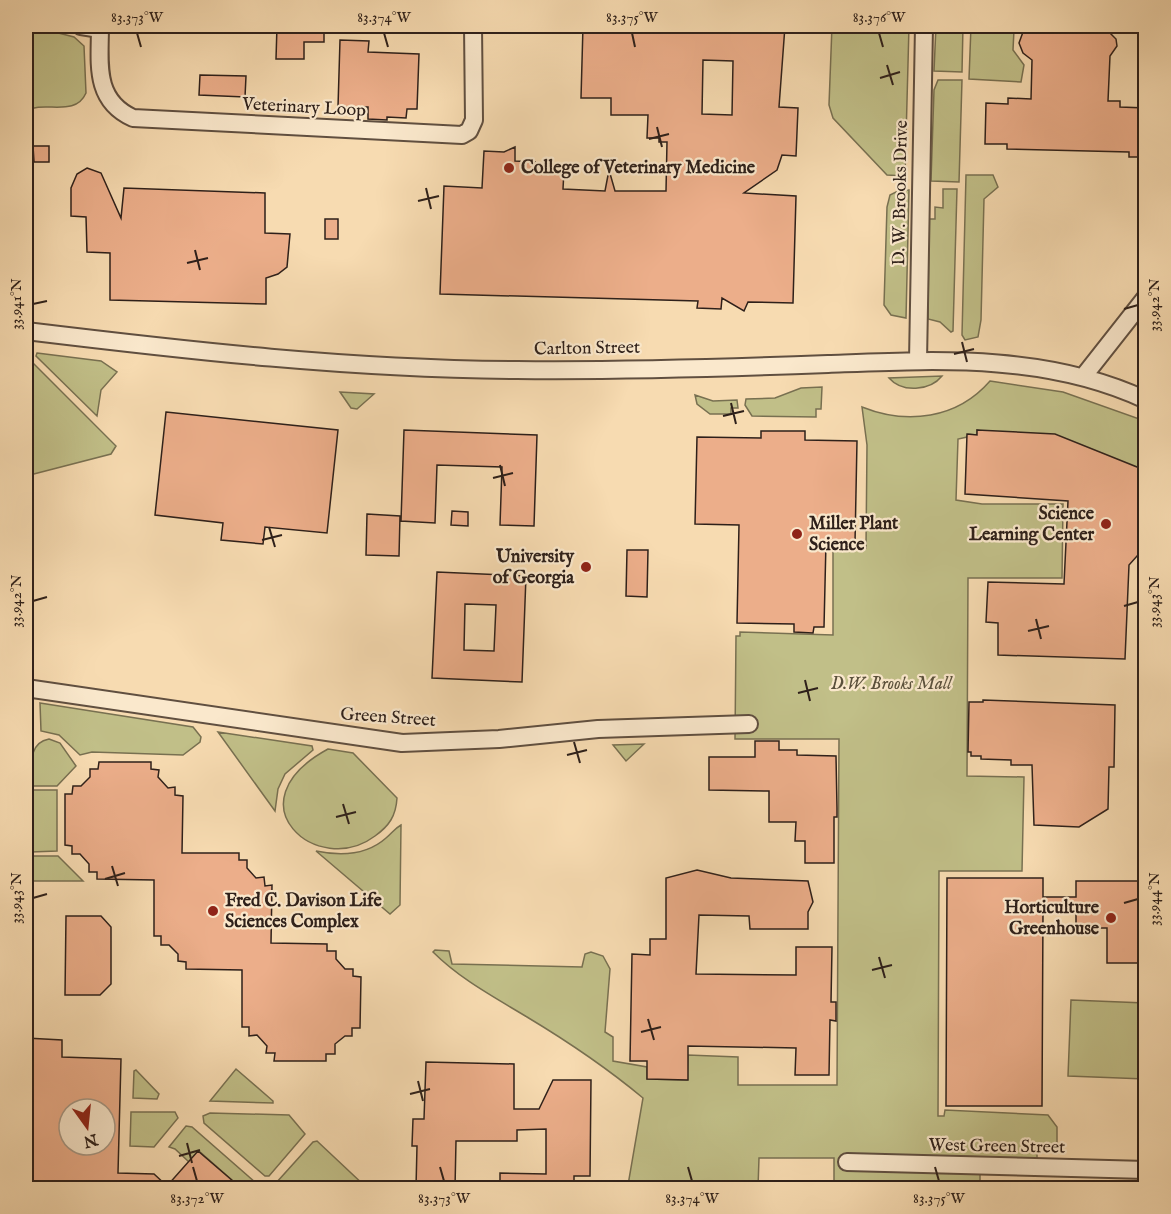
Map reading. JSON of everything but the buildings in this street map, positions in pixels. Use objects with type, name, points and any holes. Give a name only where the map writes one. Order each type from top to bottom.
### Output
[{"type":"street","name":"Veterinary Loop","points":[[81,26],[100,27],[102,85],[115,107],[133,118],[462,135],[469,131],[474,120],[473,26]]},
{"type":"street","name":"D. W. Brooks Drive","points":[[918,361],[924,26]]},
{"type":"street","points":[[1083,377],[1146,297]]},
{"type":"street","name":"Carlton Street","points":[[26,331],[200,352],[401,368],[531,370],[918,361],[995,363],[1083,377],[1146,400]]},
{"type":"street","name":"Green Street","points":[[26,688],[402,743],[499,739],[598,729],[749,724]]},
{"type":"street","name":"West Green Street","points":[[847,1162],[1146,1170]]},
{"type":"green space","points":[[31,26],[74,37],[84,46],[86,93],[75,105],[41,107],[26,111],[26,30],[29,31]]},
{"type":"green space","points":[[832,26],[909,26],[905,176],[887,175],[833,118],[829,105]]},
{"type":"green space","points":[[936,26],[963,26],[962,72],[934,71]]},
{"type":"green space","points":[[971,26],[1020,26],[1014,30],[1013,50],[1024,65],[1021,82],[969,79]]},
{"type":"green space","points":[[938,80],[962,80],[959,182],[931,181],[934,90]]},
{"type":"green space","points":[[966,175],[993,175],[998,187],[984,199],[981,320],[978,337],[965,340],[962,335]]},
{"type":"green space","points":[[943,189],[957,189],[953,331],[951,332],[940,322],[928,319],[929,219],[935,219],[935,207],[943,208]]},
{"type":"green space","points":[[900,190],[909,190],[906,318],[891,315],[884,305],[887,207],[890,195]]},
{"type":"green space","points":[[37,353],[101,361],[117,372],[101,390],[97,416],[36,356]]},
{"type":"green space","points":[[26,356],[116,446],[111,454],[26,476]]},
{"type":"green space","points":[[942,376],[930,385],[916,388],[901,386],[889,378]]},
{"type":"green space","name":"D.W. Brooks Mall","points":[[990,381],[1063,392],[1145,421],[1145,474],[977,430],[977,435],[968,434],[967,437],[958,439],[956,500],[982,504],[1063,504],[1062,578],[968,578],[967,776],[1024,777],[1022,871],[939,871],[938,1116],[944,1116],[945,1110],[1048,1115],[1057,1127],[1057,1149],[1037,1149],[1037,1172],[980,1172],[980,1181],[984,1183],[980,1188],[834,1188],[834,1158],[759,1158],[758,1188],[630,1188],[628,1185],[643,1098],[572,1045],[466,979],[433,952],[435,950],[449,951],[452,964],[582,967],[585,954],[591,952],[603,956],[610,969],[605,1032],[613,1037],[613,1061],[647,1067],[647,1079],[687,1080],[688,1055],[738,1057],[738,1085],[837,1085],[839,739],[735,739],[736,636],[740,636],[740,632],[833,635],[833,548],[866,548],[867,445],[862,407],[896,416],[930,415],[962,404]]},
{"type":"green space","points":[[822,387],[821,409],[816,409],[816,417],[752,416],[745,405],[746,399],[775,398],[801,388]]},
{"type":"green space","points":[[340,392],[374,394],[357,409],[351,408]]},
{"type":"green space","points":[[695,395],[713,401],[737,400],[738,408],[731,408],[731,414],[710,414],[697,404]]},
{"type":"green space","points":[[40,703],[193,727],[201,737],[200,742],[183,755],[92,752],[80,755],[59,735],[41,731]]},
{"type":"green space","points":[[218,732],[312,746],[313,750],[285,774],[278,789],[275,811]]},
{"type":"green space","points":[[49,739],[60,743],[76,766],[57,786],[32,786],[34,751],[42,741]]},
{"type":"green space","points":[[644,744],[626,761],[613,745]]},
{"type":"green space","points":[[328,749],[353,753],[397,798],[391,820],[384,828],[375,836],[353,847],[330,848],[309,842],[293,829],[284,812],[286,791],[299,770]]},
{"type":"green space","points":[[32,790],[57,790],[57,851],[31,852]]},
{"type":"green space","points":[[401,825],[400,905],[390,914],[316,851],[344,854],[362,851],[379,844]]},
{"type":"green space","points":[[31,856],[58,856],[83,881],[31,881]]},
{"type":"green space","points":[[1071,1000],[1145,1003],[1145,1079],[1068,1076]]},
{"type":"green space","points":[[236,1069],[273,1101],[273,1103],[210,1101]]},
{"type":"green space","points":[[136,1070],[159,1094],[157,1099],[133,1098],[134,1071]]},
{"type":"green space","points":[[131,1112],[175,1112],[178,1118],[154,1147],[130,1146]]},
{"type":"green space","points":[[210,1113],[289,1115],[305,1134],[269,1176],[265,1176],[204,1123],[203,1116]]},
{"type":"green space","points":[[186,1126],[192,1127],[256,1183],[256,1188],[241,1188],[199,1151],[189,1162],[175,1149],[169,1147]]},
{"type":"green space","points":[[317,1141],[367,1188],[277,1187],[276,1183],[313,1142]]},
{"type":"place","name":"College of Veterinary Medicine","points":[[509,168]]},
{"type":"place","name":"Science Learning Center","points":[[1106,524]]},
{"type":"place","name":"Miller Plant Science","points":[[797,534]]},
{"type":"place","name":"University of Georgia","points":[[586,567]]},
{"type":"place","name":"Fred C. Davison Life Sciences Complex","points":[[213,911]]},
{"type":"place","name":"Horticulture Greenhouse","points":[[1111,918]]}]
